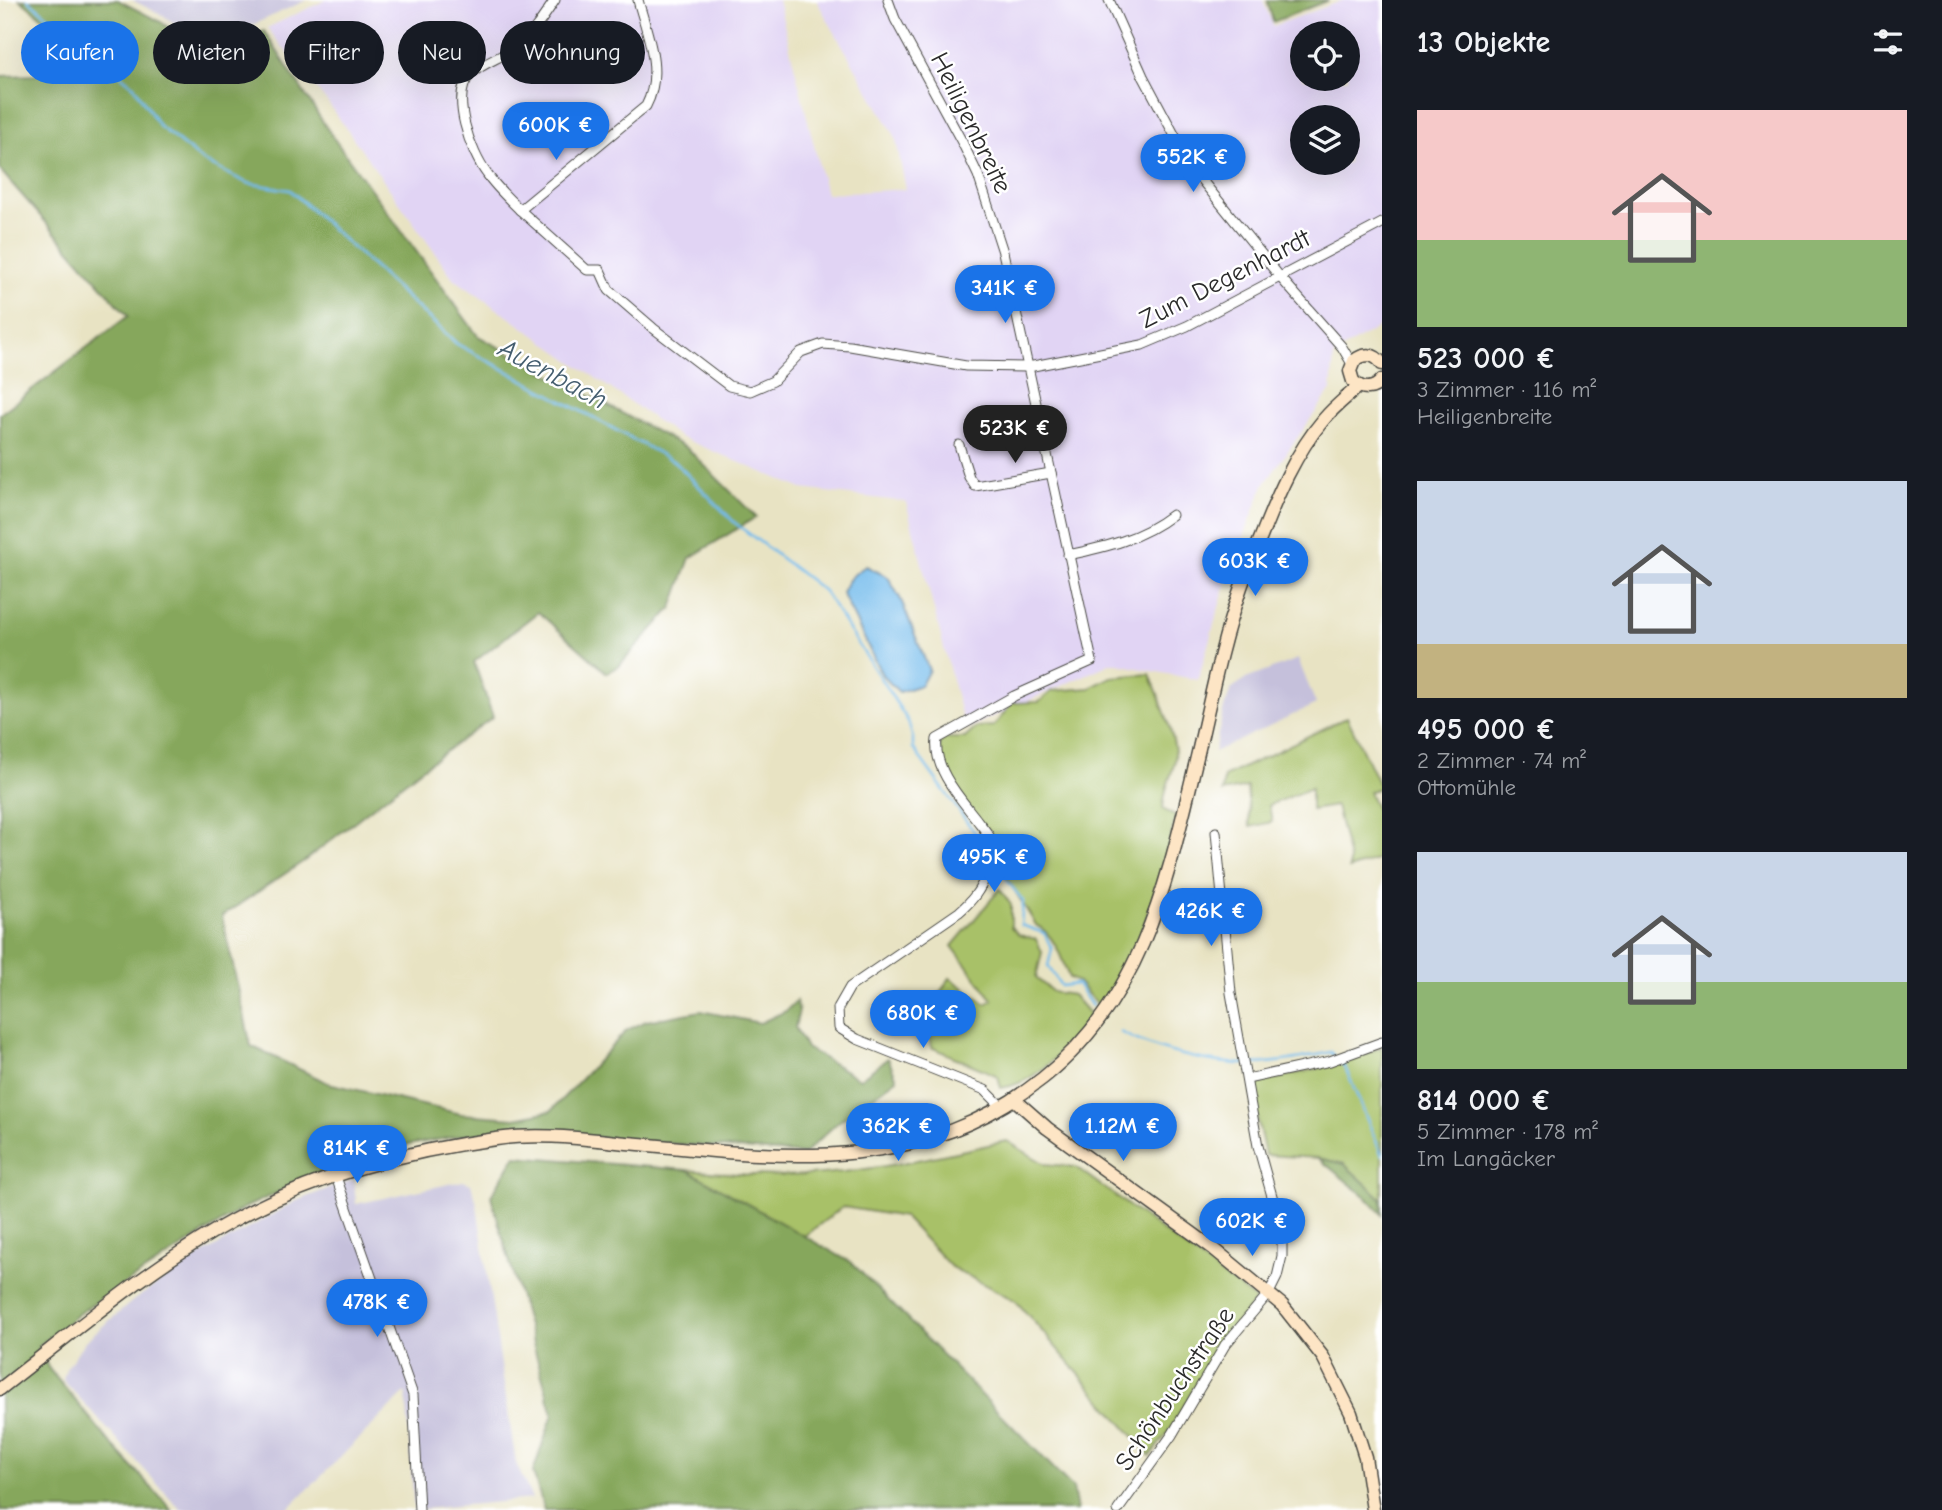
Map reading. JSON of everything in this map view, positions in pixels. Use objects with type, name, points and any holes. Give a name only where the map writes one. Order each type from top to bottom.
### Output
[{"type":"main road","points":[[1356,384],[1350,371],[1356,360],[1380,358]]},
{"type":"main road","points":[[1356,384],[1374,387],[1382,380]]},
{"type":"main road","points":[[0,1389],[132,1287],[196,1242],[272,1200],[335,1174],[419,1152],[502,1138],[593,1140],[757,1156],[846,1154],[888,1148],[962,1126],[1014,1099],[1043,1078],[1083,1040],[1124,984],[1139,954],[1170,869],[1239,592],[1279,491],[1312,434],[1356,384]]},
{"type":"main road","points":[[1014,1099],[1047,1128],[1214,1249],[1282,1305],[1315,1346],[1343,1395],[1365,1457],[1373,1510]]},
{"type":"street","points":[[555,0],[529,36],[514,49],[470,75],[461,92],[466,128],[478,159],[497,187],[520,210],[646,106],[653,92],[655,76],[638,0]]},
{"type":"street","name":"Heiligenbreite","points":[[888,0],[895,19],[978,176],[1003,252],[1092,661],[1014,696],[937,739],[937,755],[943,770],[964,804],[989,836],[995,855],[975,898],[959,912],[850,987],[838,1008],[839,1028],[858,1039],[985,1090],[1001,1106]]},
{"type":"street","points":[[1109,0],[1143,76],[1192,168],[1280,277],[1356,360]]},
{"type":"street","name":"Zum Degenhardt","points":[[520,210],[587,270],[600,270],[609,290],[662,335],[729,386],[750,391],[773,381],[801,352],[823,344],[850,346],[966,366],[1028,367],[1142,345],[1187,326],[1382,223]]},
{"type":"street","points":[[960,445],[968,477],[975,486],[1051,473]]},
{"type":"street","points":[[1068,555],[1118,544],[1159,525],[1172,515]]},
{"type":"street","points":[[1216,832],[1231,993],[1258,1146],[1282,1232],[1282,1256],[1277,1277],[1269,1293]]},
{"type":"street","points":[[1246,1075],[1330,1061],[1382,1042]]},
{"type":"street","points":[[335,1174],[413,1395],[418,1506],[408,1510]]},
{"type":"street","name":"Schönbuchstraße","points":[[1118,1510],[1172,1436],[1225,1345],[1269,1293]]},
{"type":"shaded area","points":[[132,0],[307,0],[261,21],[171,21]]},
{"type":"shaded area","points":[[326,0],[778,0],[826,194],[906,189],[895,136],[816,0],[1263,0],[1273,26],[1344,0],[1382,0],[1382,325],[1334,354],[1331,390],[1264,485],[1227,579],[1198,680],[1112,663],[965,729],[906,502],[802,489],[680,437],[453,278],[313,84],[384,84],[384,21],[284,21],[284,49],[270,32],[270,27]]},
{"type":"shaded area","points":[[1298,659],[1316,704],[1214,752],[1231,690],[1246,679]]},
{"type":"shaded area","points":[[354,1179],[356,1204],[463,1181],[471,1184],[476,1200],[516,1463],[532,1499],[414,1510],[406,1392],[287,1510],[181,1510],[63,1380],[66,1369],[85,1341],[134,1300],[194,1259],[296,1201]]},
{"type":"green space","points":[[20,0],[118,0],[159,21],[153,21],[153,84],[270,84],[270,40],[284,62],[284,84],[298,84],[332,136],[478,336],[687,448],[756,517],[690,558],[672,608],[620,665],[607,673],[538,612],[474,662],[493,717],[420,770],[307,859],[222,916],[251,1046],[328,1083],[461,1114],[515,1118],[551,1111],[627,1030],[646,1021],[701,1011],[760,1023],[786,1011],[796,1001],[799,1011],[795,1027],[806,1048],[860,1079],[888,1058],[897,1079],[837,1123],[804,1154],[513,1131],[465,1135],[403,1146],[349,1160],[242,1209],[78,1314],[38,1347],[49,1369],[114,1447],[172,1510],[0,1510],[0,414],[128,316],[0,170],[0,76],[21,75],[21,84],[139,84],[139,21],[47,21]]},
{"type":"green space","points":[[1267,0],[1329,0],[1273,22]]},
{"type":"green space","points":[[1150,674],[1166,717],[1175,752],[1163,809],[1176,817],[1138,941],[1127,965],[1100,1009],[1078,982],[1069,978],[1053,941],[1036,925],[997,862],[998,845],[965,803],[945,769],[940,756],[940,742],[947,738],[965,738],[977,727],[994,726],[1012,703],[1039,702],[1052,691],[1090,688],[1111,677]]},
{"type":"green space","points":[[1347,717],[1380,787],[1369,792],[1382,822],[1382,858],[1349,869],[1336,806],[1311,810],[1311,788],[1269,805],[1272,822],[1250,827],[1247,787],[1222,792],[1224,777]]},
{"type":"green space","points":[[1000,889],[1011,905],[1011,927],[1019,935],[1036,939],[1042,952],[1036,978],[1053,992],[1073,995],[1092,1017],[1040,1071],[1015,1085],[1001,1088],[998,1076],[931,1047],[926,1013],[950,978],[986,1004],[993,1000],[952,946]]},
{"type":"green space","points":[[1382,1047],[1382,1199],[1344,1164],[1318,1158],[1265,1155],[1252,1094],[1253,1084],[1328,1066]]},
{"type":"green space","points":[[1007,1141],[1045,1164],[1076,1167],[1256,1300],[1220,1343],[1168,1433],[1150,1456],[1016,1301],[951,1267],[904,1217],[843,1207],[804,1236],[687,1170],[771,1176],[845,1172]]},
{"type":"green space","points":[[515,1156],[687,1170],[852,1263],[1073,1488],[1077,1510],[544,1510],[533,1472],[553,1414],[491,1196]]},
{"type":"green space","points":[[1318,1158],[1344,1164],[1382,1199],[1382,1214],[1366,1197]]},
{"type":"water","points":[[866,566],[888,577],[901,600],[929,670],[921,685],[899,692],[882,675],[842,593],[851,577]]},
{"type":"waterway","name":"Auenbach","points":[[28,0],[134,86],[159,126],[203,161],[247,183],[290,190],[457,344],[675,462],[735,523],[824,591],[908,721],[913,748],[989,852]]},
{"type":"waterway","name":"Auenbach","points":[[996,866],[1023,901],[1021,925],[1044,933],[1052,949],[1048,966],[1061,986],[1077,984],[1092,1006]]},
{"type":"waterway","name":"Auenbach","points":[[1120,1032],[1172,1052],[1228,1063],[1267,1063],[1331,1052],[1334,1055]]},
{"type":"waterway","name":"Auenbach","points":[[1338,1060],[1345,1067],[1382,1155]]}]
